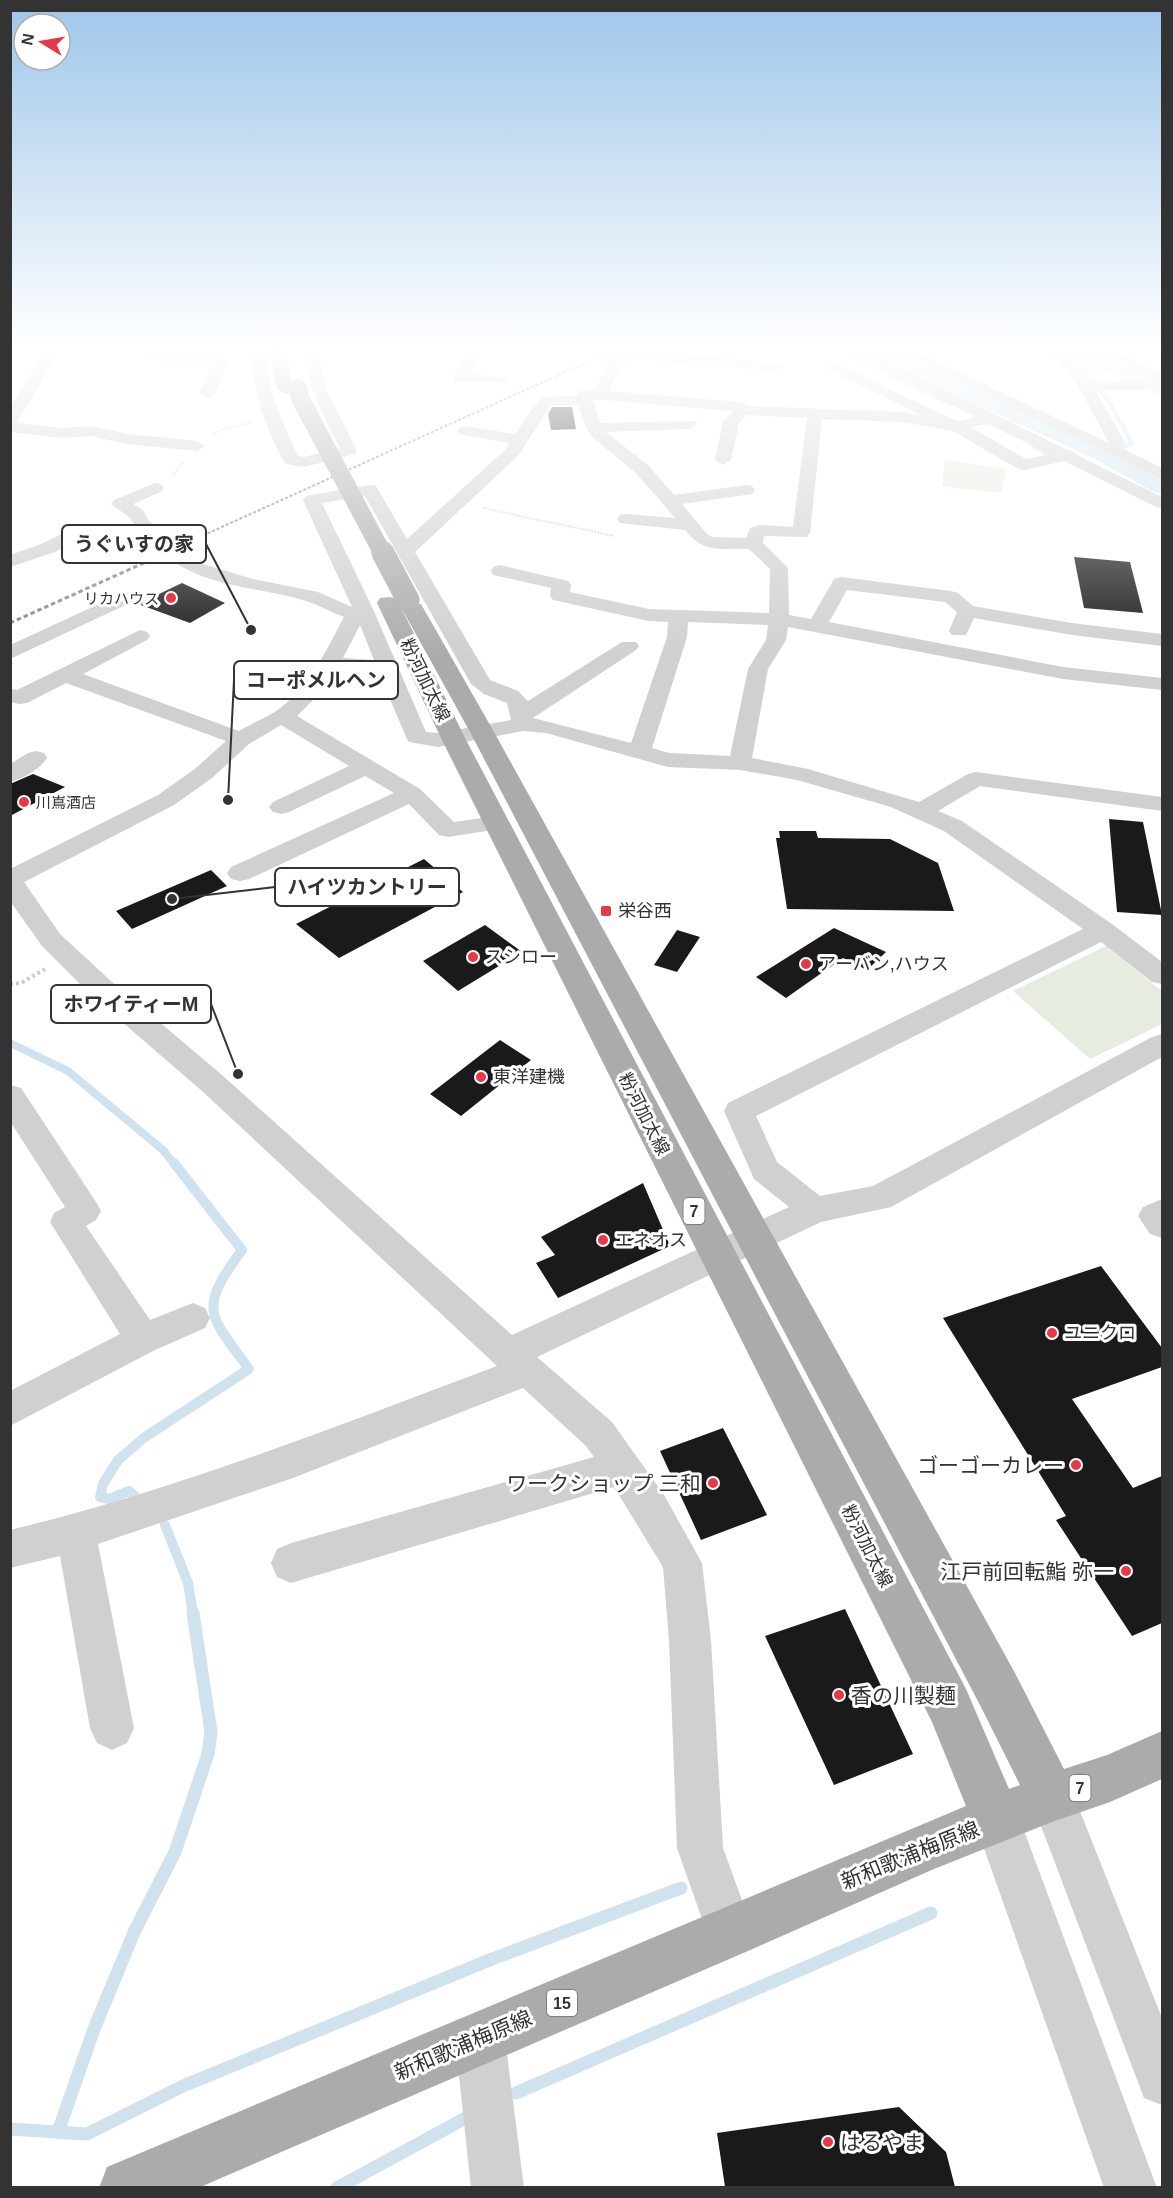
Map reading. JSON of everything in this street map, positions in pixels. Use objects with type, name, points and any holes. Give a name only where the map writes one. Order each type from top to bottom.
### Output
[{"type":"main road","name":"粉河加太線","points":[[310,452],[378,607],[467,735],[754,1237],[998,1689],[1052,1797]]},
{"type":"main road","name":"粉河加太線","points":[[467,735],[496,824],[950,1706],[997,1820]]},
{"type":"main road","name":"7","points":[[997,1820],[1052,1797],[1110,1778],[1162,1755]]},
{"type":"main road","name":"新和歌浦梅原線","points":[[128,2187],[729,1933],[922,1848],[997,1820]]},
{"type":"street","points":[[288,452],[292,460],[304,462],[347,452]]},
{"type":"street","points":[[405,551],[513,452]]},
{"type":"street","points":[[621,452],[642,470],[701,538],[708,542],[754,544],[779,568],[779,619],[776,640],[758,669],[740,763]]},
{"type":"street","points":[[723,460],[725,452]]},
{"type":"street","points":[[754,544],[756,532],[760,530],[801,533],[811,452]]},
{"type":"street","points":[[1001,452],[1024,465],[1069,455]]},
{"type":"street","points":[[1062,452],[1162,503]]},
{"type":"street","points":[[1120,452],[1162,474]]},
{"type":"street","points":[[154,488],[120,504],[137,514],[141,523],[174,556],[196,567],[250,584],[378,607]]},
{"type":"street","points":[[523,719],[521,704],[514,696],[494,693],[482,684],[370,490],[312,500],[378,607],[387,667],[417,737],[438,740],[467,735],[523,719],[629,646]]},
{"type":"street","points":[[669,501],[746,490]]},
{"type":"street","points":[[626,519],[689,525]]},
{"type":"street","points":[[10,562],[48,548],[83,530],[121,541],[135,542],[157,538]]},
{"type":"street","points":[[500,571],[561,585],[561,596],[649,615],[779,619],[1063,673],[1162,684]]},
{"type":"street","points":[[817,626],[841,583],[951,597],[967,611],[1072,629],[1162,640]]},
{"type":"street","points":[[10,653],[125,598]]},
{"type":"street","points":[[378,607],[331,664],[321,681],[283,717],[269,722],[241,739],[204,773],[166,800],[10,880],[51,940],[102,990],[212,1083],[599,1434],[651,1508],[682,1563],[690,1640],[700,1848],[729,1933]]},
{"type":"street","points":[[951,651],[967,611]]},
{"type":"street","points":[[639,753],[677,637],[679,616]]},
{"type":"street","points":[[10,694],[19,698],[140,636]]},
{"type":"street","points":[[331,664],[387,667]]},
{"type":"street","points":[[65,675],[241,739]]},
{"type":"street","points":[[283,717],[412,794],[448,831],[496,824]]},
{"type":"street","points":[[523,719],[668,760],[740,763],[800,774],[899,802],[953,826],[1103,930],[1162,975]]},
{"type":"street","points":[[11,774],[36,758]]},
{"type":"street","points":[[281,807],[366,767]]},
{"type":"street","points":[[920,811],[976,779],[1162,804]]},
{"type":"street","points":[[240,873],[412,794]]},
{"type":"street","points":[[815,1210],[765,1170],[739,1111],[1103,930]]},
{"type":"street","points":[[10,1549],[76,1533],[293,1460],[517,1362],[716,1255],[754,1237],[815,1210],[880,1198],[1162,1044]]},
{"type":"street","points":[[10,1096],[85,1211],[66,1222],[143,1340]]},
{"type":"street","points":[[1162,1212],[1154,1216],[1162,1225]]},
{"type":"street","points":[[10,1410],[143,1340],[193,1317]]},
{"type":"street","points":[[291,1563],[622,1467]]},
{"type":"street","points":[[76,1533],[112,1728]]},
{"type":"street","points":[[1052,1797],[1162,2079]]},
{"type":"street","points":[[997,1820],[1131,2187]]},
{"type":"street","points":[[480,2038],[498,2187]]},
{"type":"path","points":[[154,488],[176,472],[192,452]]},
{"type":"path","points":[[459,502],[617,536]]},
{"type":"path","points":[[10,984],[21,982],[68,956]]},
{"type":"shaded area","points":[[945,460],[1007,469],[1001,493],[942,486]]},
{"type":"shaded area","points":[[1106,946],[1162,991],[1162,1024],[1090,1059],[1013,991]]},
{"type":"building","points":[[1074,557],[1130,562],[1143,613],[1084,608]]},
{"type":"building","points":[[182,583],[225,603],[190,623],[138,604]]},
{"type":"building","name":"川嶌酒店","points":[[33,774],[65,787],[10,816],[10,784]]},
{"type":"building","points":[[1109,819],[1143,822],[1162,915],[1117,912]]},
{"type":"building","points":[[779,831],[816,831],[818,838],[890,839],[938,863],[954,911],[787,909],[776,838],[780,838]]},
{"type":"building","points":[[424,859],[463,892],[339,958],[296,924]]},
{"type":"building","points":[[211,870],[227,886],[132,929],[116,911]]},
{"type":"building","name":"スシロー","points":[[485,925],[522,952],[458,991],[423,961]]},
{"type":"building","name":"アーバン,ハウス","points":[[834,928],[886,952],[867,970],[843,958],[786,998],[756,977]]},
{"type":"building","points":[[677,930],[700,937],[677,972],[654,965]]},
{"type":"building","name":"東洋建機","points":[[500,1040],[531,1060],[461,1116],[430,1094]]},
{"type":"building","points":[[643,1183],[670,1246],[558,1298],[536,1263],[555,1255],[541,1237]]},
{"type":"building","points":[[1101,1266],[1162,1348],[1162,1367],[1072,1399],[1133,1488],[1162,1476],[1162,1623],[1132,1636],[1056,1520],[1066,1516],[943,1318]]},
{"type":"building","name":"ワークショップ 三和","points":[[723,1428],[767,1515],[701,1540],[660,1451]]},
{"type":"building","name":"香の川製麺","points":[[845,1609],[913,1754],[834,1785],[765,1636]]},
{"type":"building","name":"はるやま","points":[[899,2107],[946,2152],[955,2187],[725,2187],[717,2133]]},
{"type":"waterway","points":[[1043,452],[1047,454]]},
{"type":"waterway","points":[[1102,452],[1162,485]]},
{"type":"waterway","points":[[1105,453],[1109,452]]},
{"type":"waterway","points":[[10,1043],[68,1071],[163,1150],[175,1165]]},
{"type":"waterway","points":[[136,1497],[129,1491],[109,1499],[100,1497],[103,1484],[118,1460],[145,1437],[249,1369],[224,1335],[217,1323],[214,1311],[214,1299],[219,1286],[242,1250],[174,1163]]},
{"type":"waterway","points":[[165,1525],[188,1583],[193,1614]]},
{"type":"waterway","points":[[58,2132],[94,2029],[135,1930],[175,1852],[208,1754],[211,1732],[193,1613]]},
{"type":"waterway","points":[[10,2129],[87,2134],[183,2086],[492,1959],[681,1888]]},
{"type":"waterway","points":[[516,2093],[931,1913]]},
{"type":"waterway","points":[[337,2188],[473,2114]]},
{"type":"railway","points":[[162,554],[389,452]]},
{"type":"railway","points":[[10,623],[166,553]]},
{"type":"place","name":"リカハウス","points":[[171,598]]},
{"type":"place","name":"うぐいすの家","points":[[251,630]]},
{"type":"place","name":"コーポメルヘン","points":[[228,800]]},
{"type":"place","name":"川嶌酒店","points":[[24,802]]},
{"type":"place","name":"ハイツカントリー","points":[[172,899]]},
{"type":"place","name":"栄谷西","points":[[606,911]]},
{"type":"place","name":"スシロー","points":[[473,957]]},
{"type":"place","name":"アーバン,ハウス","points":[[806,964]]},
{"type":"place","name":"ホワイティーM","points":[[238,1074]]},
{"type":"place","name":"東洋建機","points":[[481,1077]]},
{"type":"place","name":"エネオス","points":[[603,1240]]},
{"type":"place","name":"ユニクロ","points":[[1052,1333]]},
{"type":"place","name":"ゴーゴーカレー","points":[[1076,1465]]},
{"type":"place","name":"ワークショップ 三和","points":[[713,1483]]},
{"type":"place","name":"江戸前回転鮨 弥一","points":[[1126,1571]]},
{"type":"place","name":"香の川製麺","points":[[839,1695]]},
{"type":"place","name":"はるやま","points":[[828,2142]]}]
